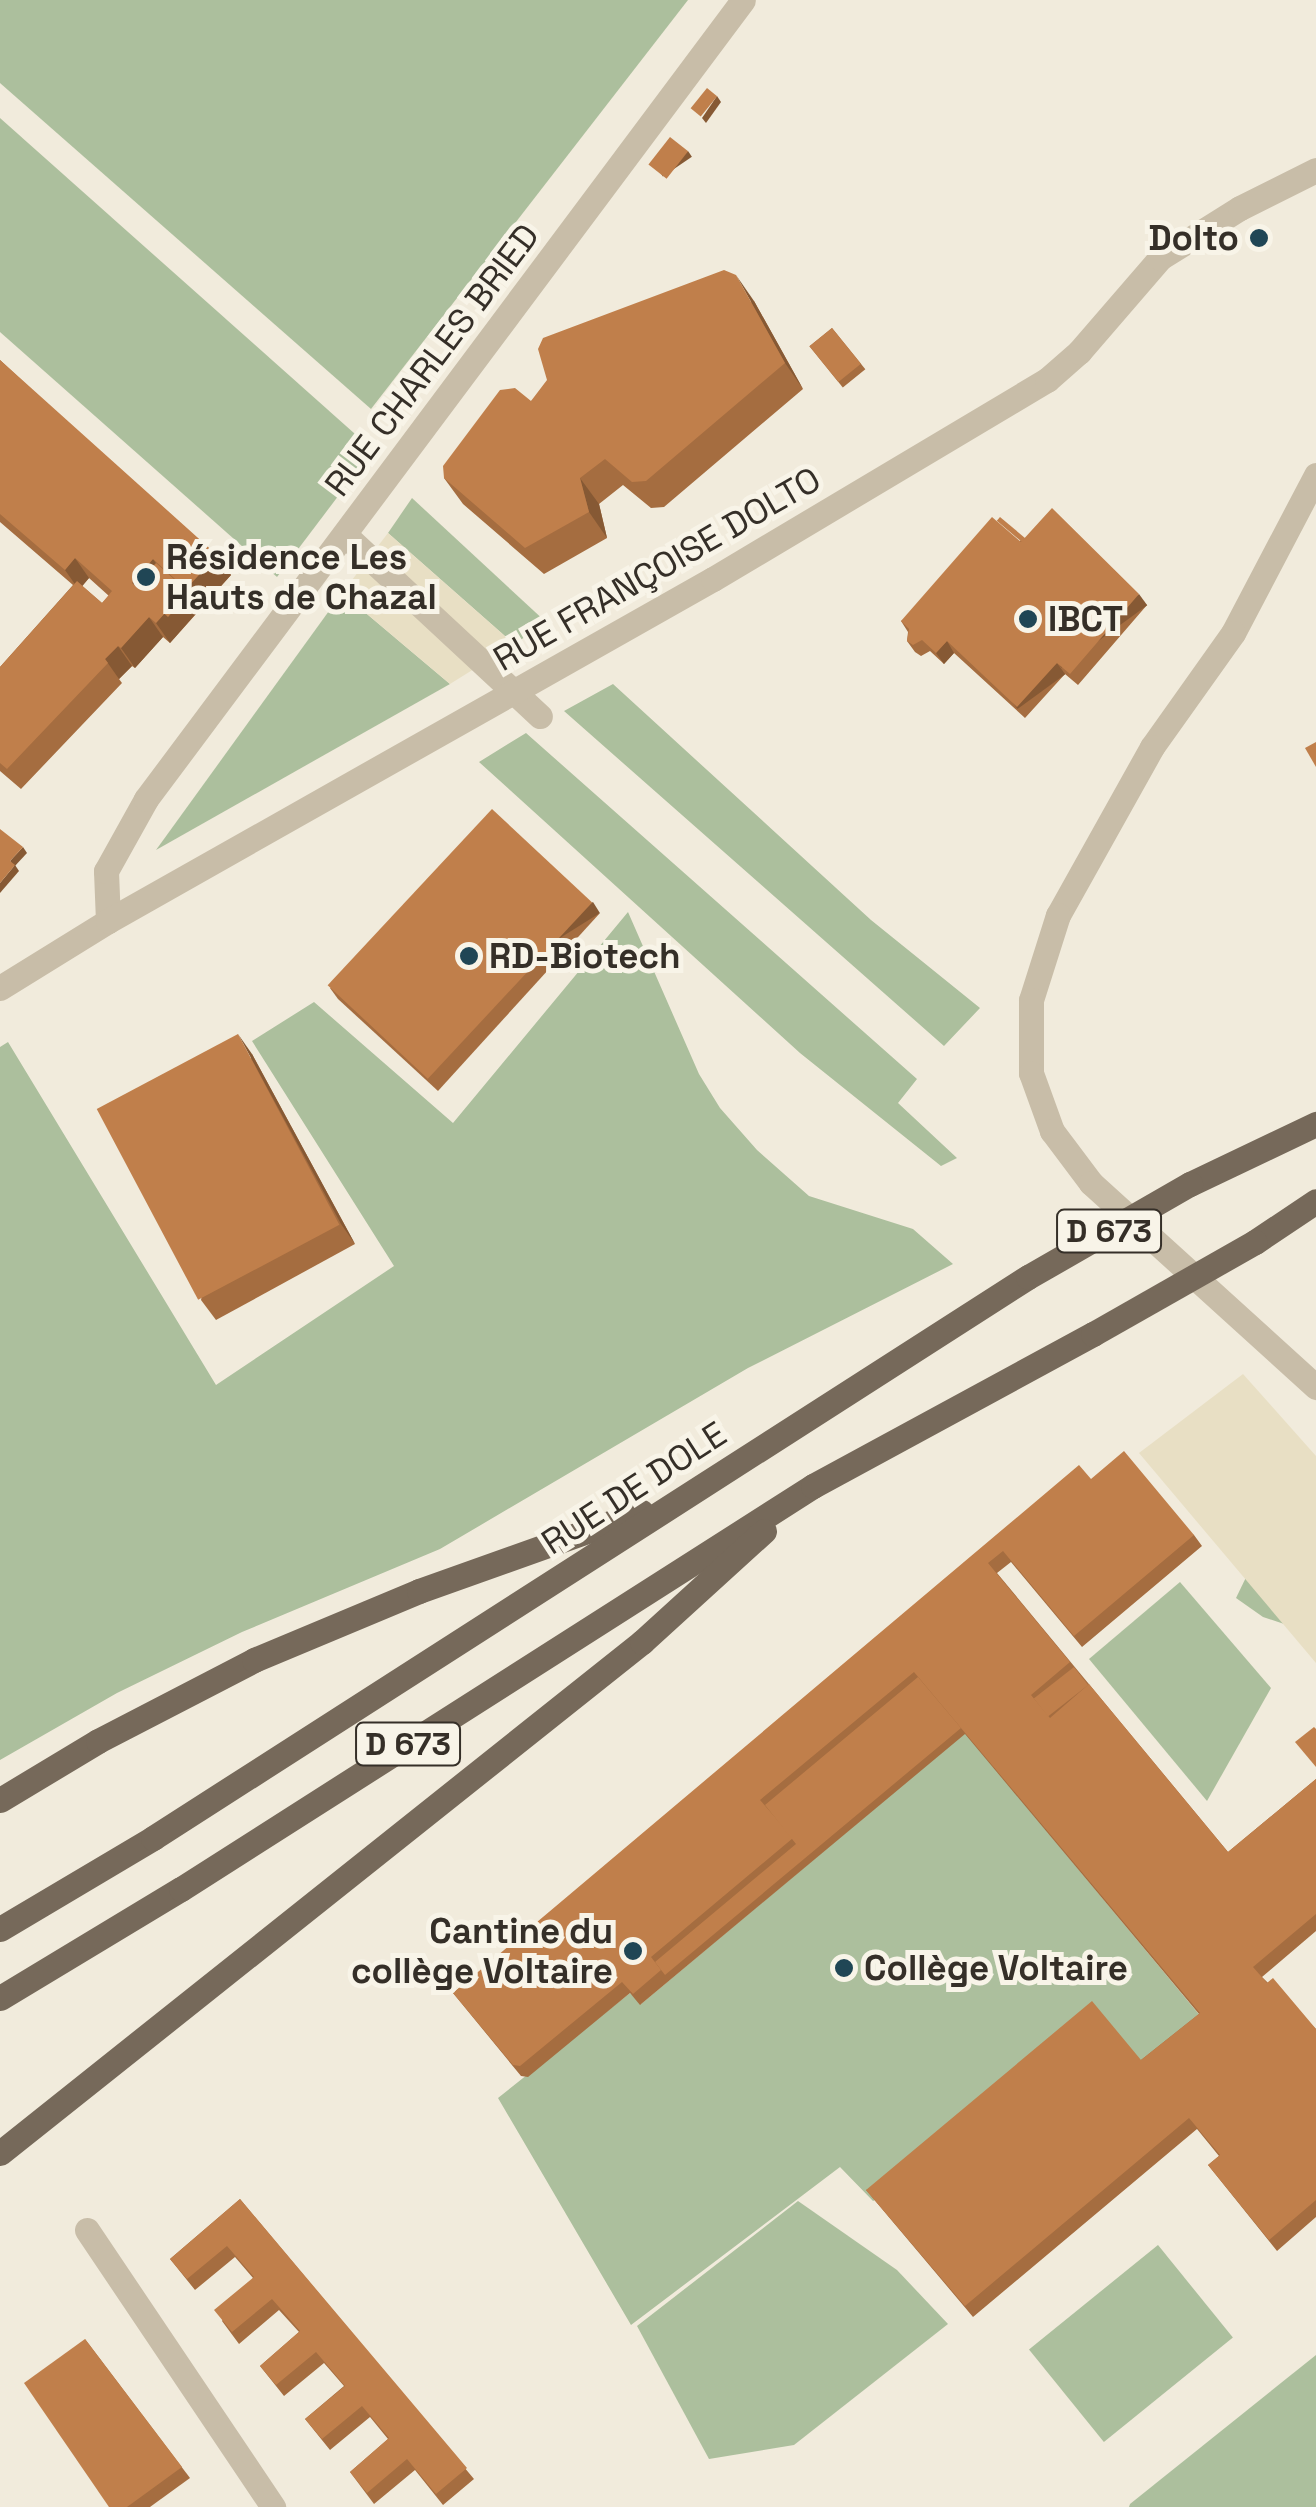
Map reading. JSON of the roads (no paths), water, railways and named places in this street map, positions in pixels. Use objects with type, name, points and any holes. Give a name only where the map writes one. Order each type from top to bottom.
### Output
[{"type":"main road","name":"RUE DE DOLE","points":[[0,1929],[153,1838],[1028,1277],[1190,1184],[1316,1124]]},
{"type":"main road","name":"D 673","points":[[0,1998],[181,1890],[814,1486],[1255,1242],[1316,1201]]},
{"type":"main road","points":[[0,2153],[642,1642],[814,1486]]},
{"type":"main road","points":[[0,1800],[98,1741],[254,1660],[419,1591],[683,1497]]},
{"type":"street","name":"RUE CHARLES BRIED","points":[[108,920],[106,871],[146,799],[742,0]]},
{"type":"street","name":"RUE FRANÇOISE DOLTO","points":[[0,988],[108,920],[713,580],[1047,380],[1079,352],[1160,258],[1240,208],[1316,170]]},
{"type":"street","points":[[1316,475],[1234,633],[1152,747],[1058,915],[1031,1000],[1031,1073],[1052,1131],[1091,1183],[1316,1386]]},
{"type":"street","points":[[345,536],[540,716]]},
{"type":"street","points":[[88,2230],[273,2507]]},
{"type":"place","name":"Dolto","points":[[1259,238]]},
{"type":"place","name":"Résidence Les Hauts de Chazal","points":[[146,577]]},
{"type":"place","name":"IBCT","points":[[1028,619]]},
{"type":"place","name":"RD-Biotech","points":[[469,956]]},
{"type":"place","name":"Cantine du collège Voltaire","points":[[633,1951]]},
{"type":"place","name":"Collège Voltaire","points":[[844,1968]]}]
